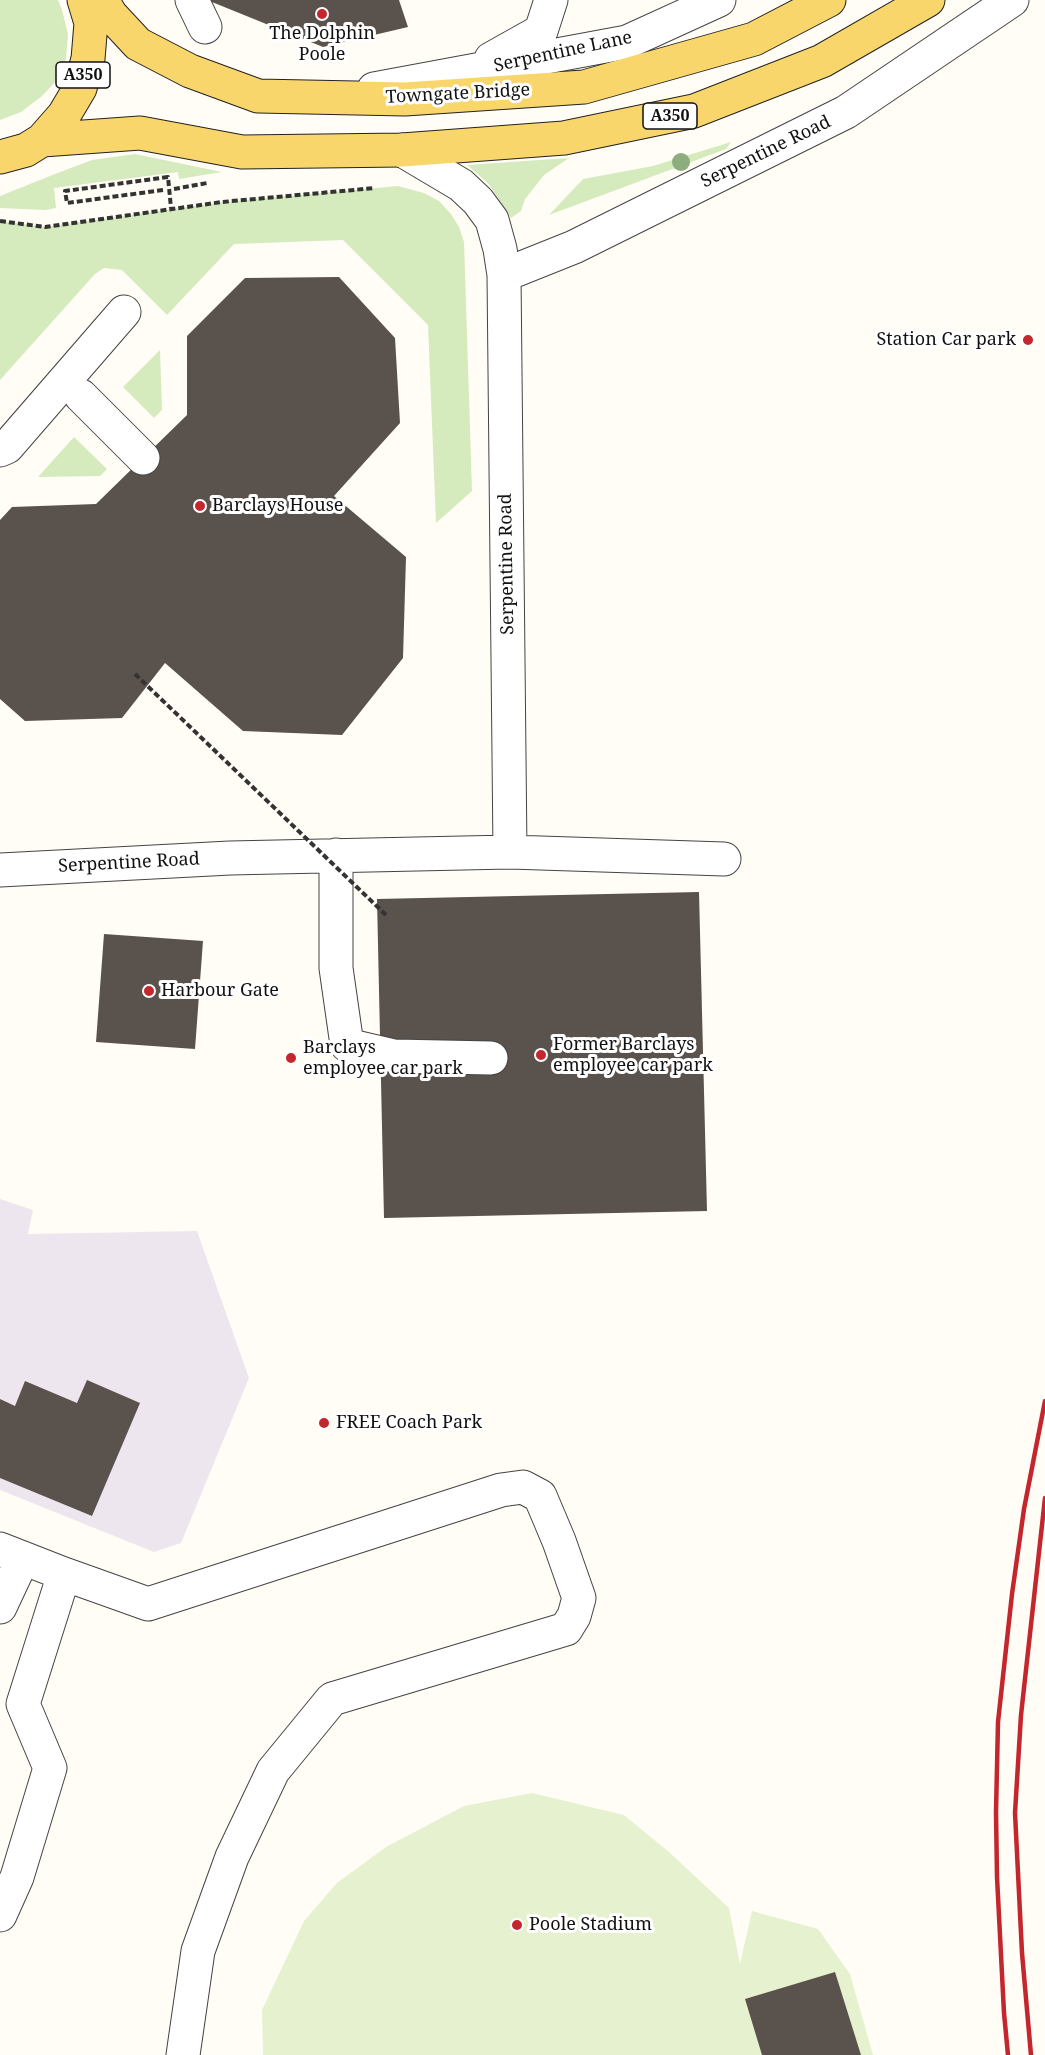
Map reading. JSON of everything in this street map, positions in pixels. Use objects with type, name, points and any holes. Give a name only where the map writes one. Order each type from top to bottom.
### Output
[{"type":"main road","name":"A350","points":[[2,158],[26,150],[42,140],[64,116],[80,88],[88,59],[91,23],[84,0]]},
{"type":"main road","name":"Towngate Bridge","points":[[102,0],[111,15],[138,44],[190,71],[258,96],[405,99],[584,87],[754,39],[829,0]]},
{"type":"main road","name":"A350","points":[[42,140],[140,133],[243,152],[402,150],[564,138],[694,111],[822,61],[922,4]]},
{"type":"street","points":[[466,73],[541,31],[551,0]]},
{"type":"street","name":"Serpentine Lane","points":[[330,97],[627,42],[719,0]]},
{"type":"street","name":"Serpentine Road","points":[[504,275],[574,247],[846,112],[1012,0]]},
{"type":"street","name":"Serpentine Road","points":[[402,150],[461,185],[478,201],[492,220],[500,249],[504,275],[510,852]]},
{"type":"street","points":[[0,450],[7,447],[124,312]]},
{"type":"street","points":[[81,396],[143,458]]},
{"type":"street","name":"Serpentine Road","points":[[0,870],[230,858],[510,852],[724,859]]},
{"type":"street","points":[[336,855],[336,968],[347,1045],[394,1056],[491,1059]]},
{"type":"street","points":[[0,1607],[12,1553],[148,1604],[501,1490],[523,1487],[540,1496],[559,1541],[579,1598],[574,1616],[566,1629],[332,1699],[273,1771],[232,1857],[198,1951],[183,2055]]},
{"type":"street","points":[[0,1915],[17,1876],[50,1768],[22,1704],[64,1574]]},
{"type":"path","points":[[162,190],[67,203],[64,191],[168,177],[171,208]]},
{"type":"path","points":[[174,189],[179,188],[178,179]]},
{"type":"path","points":[[0,221],[45,226],[222,202],[386,187]]},
{"type":"path","points":[[135,674],[387,916]]},
{"type":"shaded area","points":[[0,1199],[33,1210],[28,1234],[197,1231],[249,1378],[181,1543],[154,1552],[0,1490]]},
{"type":"green space","points":[[0,0],[58,0],[68,34],[66,59],[57,80],[42,96],[21,112],[0,120]]},
{"type":"green space","points":[[731,142],[726,149],[549,215],[583,179],[653,166]]},
{"type":"green space","points":[[135,154],[222,172],[179,179],[178,172],[54,188],[56,208],[45,210],[0,208],[0,196],[50,176],[92,160]]},
{"type":"green space","points":[[569,158],[544,175],[525,199],[521,211],[511,218],[488,183],[467,165]]},
{"type":"green space","points":[[398,186],[424,193],[439,201],[459,227],[464,242],[472,491],[436,523],[428,325],[343,240],[234,244],[167,315],[122,270],[104,268],[95,274],[0,380],[0,221],[45,227],[222,202]]},
{"type":"green space","points":[[160,350],[162,410],[154,418],[123,387]]},
{"type":"green space","points":[[74,437],[107,469],[100,476],[38,477]]},
{"type":"green space","name":"Poole Stadium","points":[[532,1793],[624,1815],[669,1852],[729,1908],[740,1964],[752,1911],[818,1929],[850,1974],[873,2055],[263,2055],[262,2010],[304,1921],[337,1883],[386,1847],[464,1806]]},
{"type":"building","name":"The Dolphin Poole","points":[[207,0],[399,0],[408,27],[323,47]]},
{"type":"building","name":"Barclays House","points":[[339,277],[395,338],[400,423],[334,496],[406,557],[403,658],[342,735],[243,731],[165,663],[122,718],[25,721],[0,699],[0,520],[12,507],[96,504],[187,415],[187,336],[245,278]]},
{"type":"building","name":"Former Barclays employee car park","points":[[699,892],[707,1211],[384,1218],[377,899]]},
{"type":"building","name":"Harbour Gate","points":[[104,934],[203,941],[195,1049],[96,1042]]},
{"type":"building","points":[[87,1380],[140,1403],[92,1516],[0,1478],[0,1399],[15,1406],[25,1381],[77,1403]]},
{"type":"building","points":[[835,1972],[861,2055],[762,2055],[745,1999]]},
{"type":"railway","points":[[1008,2055],[997,1877],[998,1722],[1024,1509],[1045,1401]]},
{"type":"railway","points":[[1031,2055],[1022,1953],[1015,1813],[1021,1715],[1045,1498]]},
{"type":"place","name":"The Dolphin Poole","points":[[322,14]]},
{"type":"place","name":"Station Car park","points":[[1028,340]]},
{"type":"place","name":"Barclays House","points":[[200,506]]},
{"type":"place","name":"Harbour Gate","points":[[149,991]]},
{"type":"place","name":"Former Barclays employee car park","points":[[541,1055]]},
{"type":"place","name":"Barclays employee car park","points":[[291,1058]]},
{"type":"place","name":"FREE Coach Park","points":[[324,1423]]},
{"type":"place","name":"Poole Stadium","points":[[517,1925]]}]
